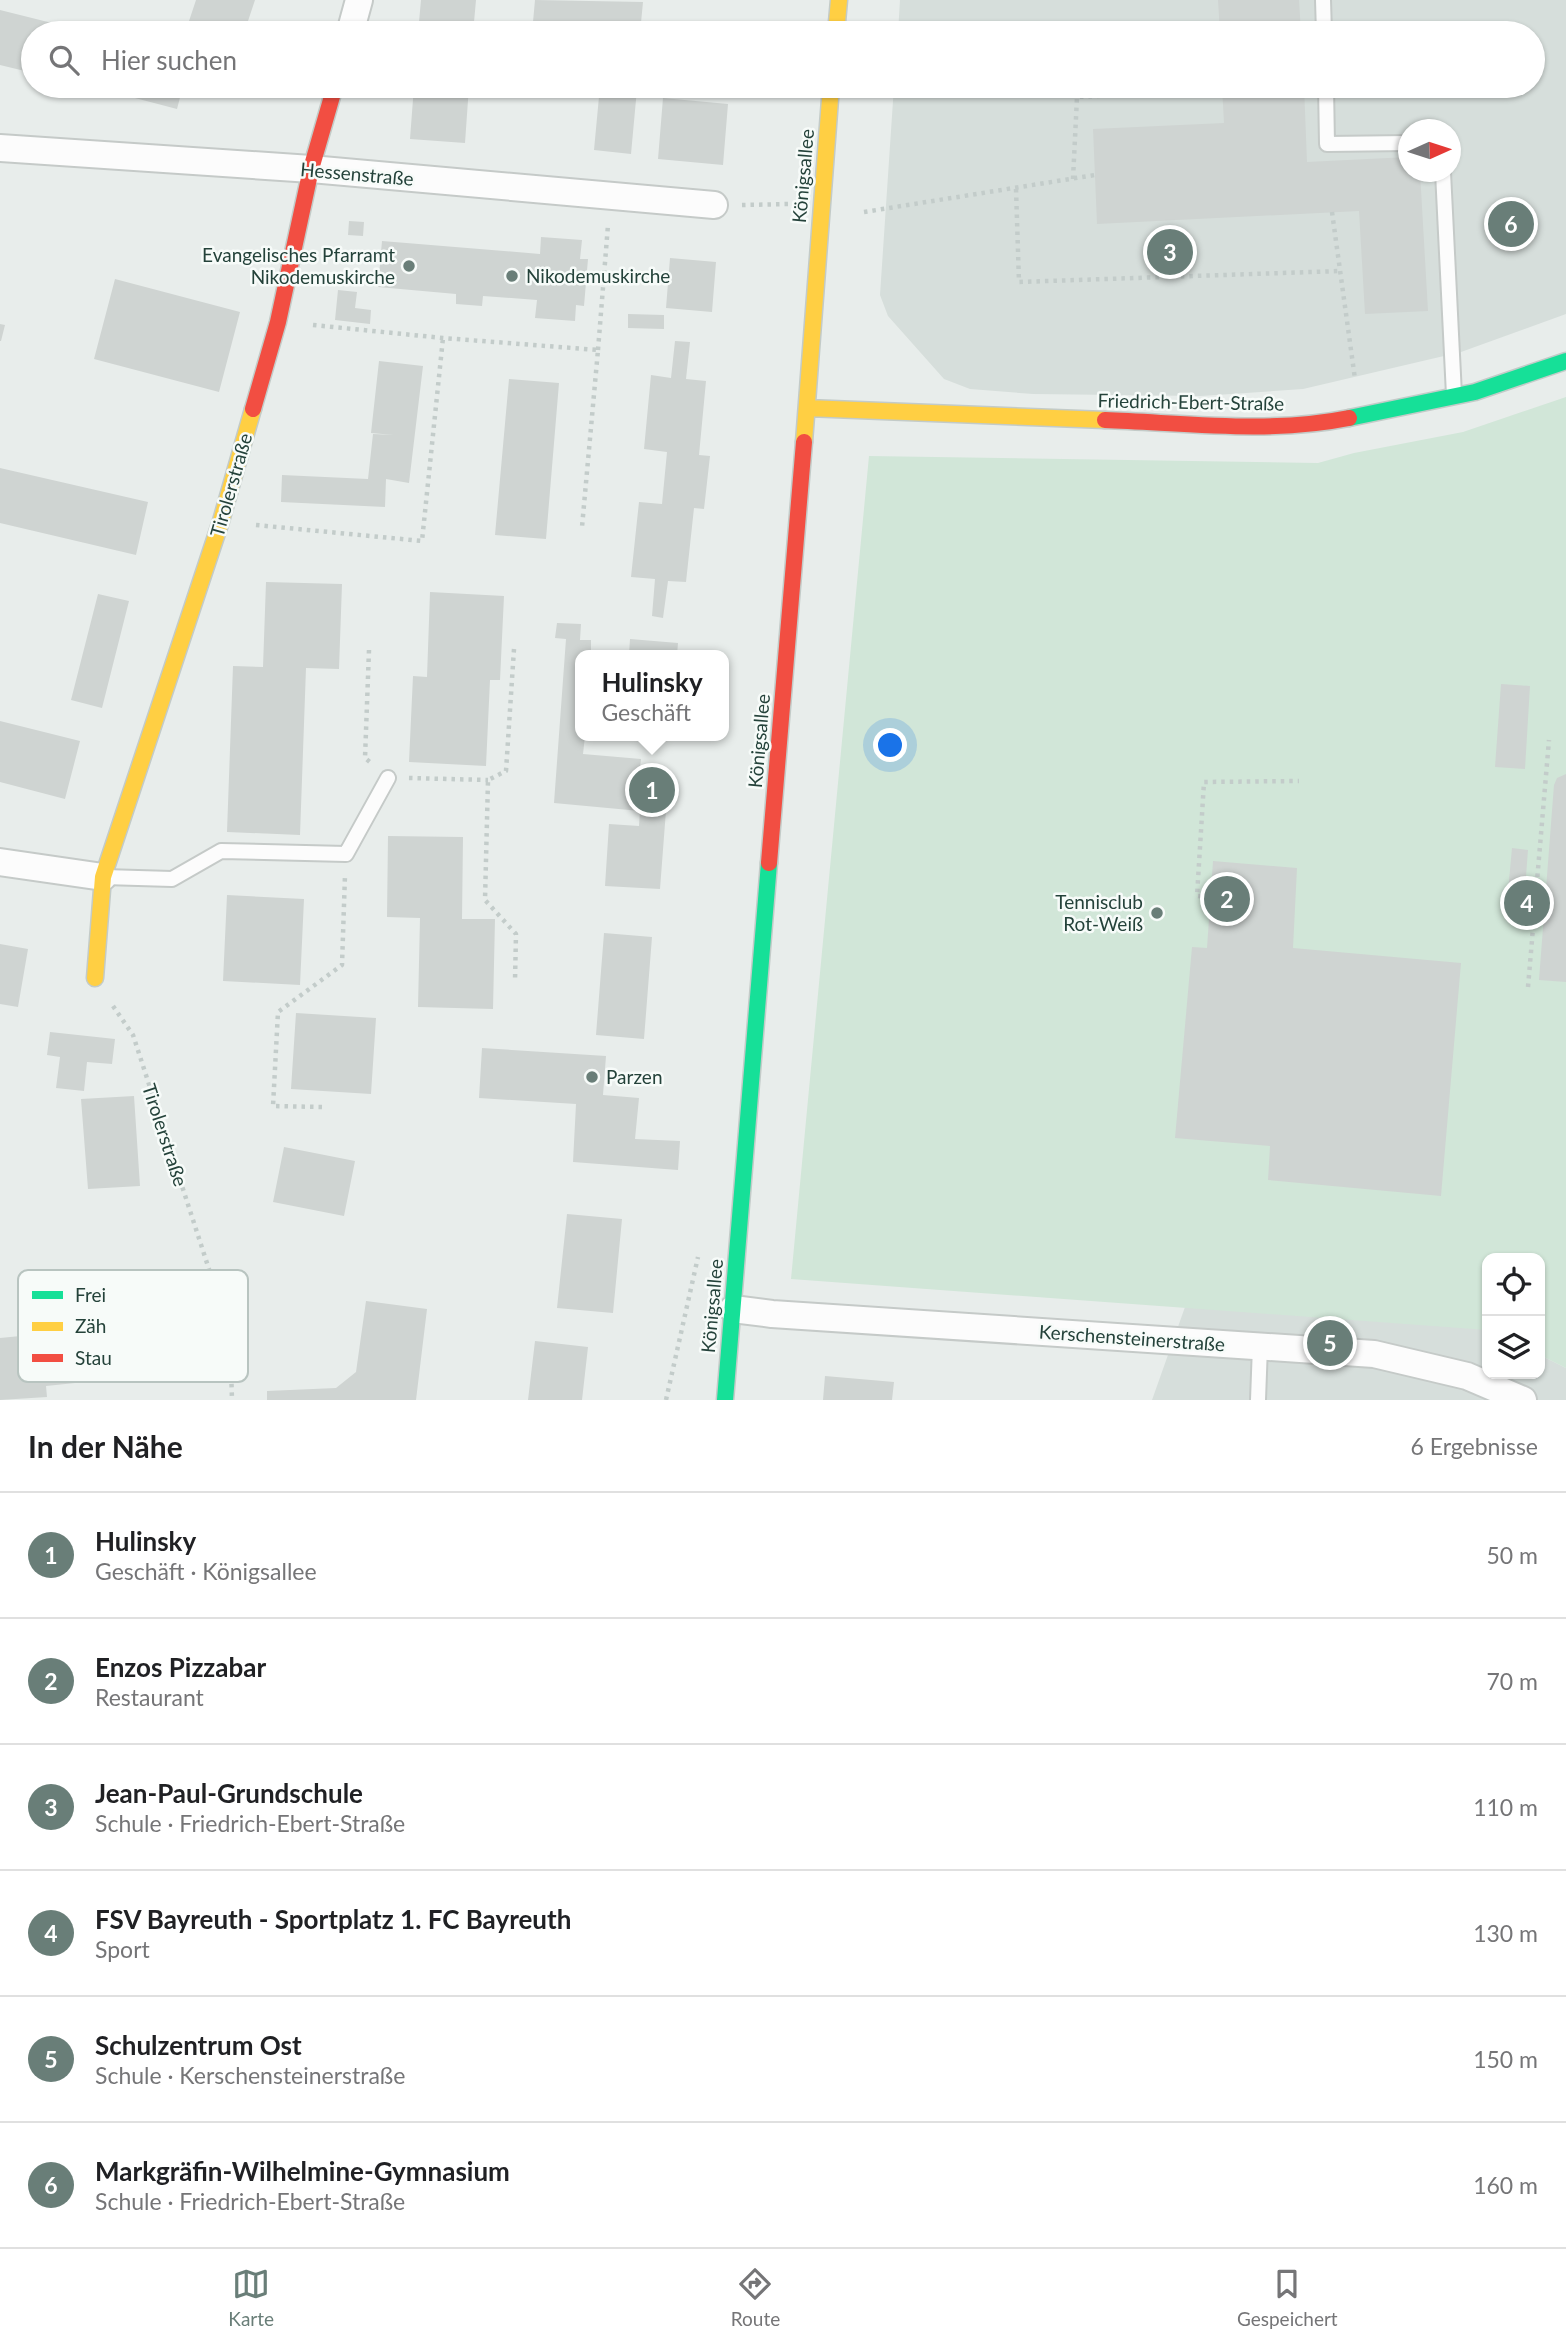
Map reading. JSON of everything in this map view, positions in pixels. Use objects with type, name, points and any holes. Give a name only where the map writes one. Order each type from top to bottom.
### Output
[{"type":"street","points":[[353,21],[359,0]]},
{"type":"street","points":[[837,21],[839,0]]},
{"type":"street","name":"Tirolerstraße","points":[[95,978],[103,877],[220,521],[278,322],[311,169],[332,98]]},
{"type":"street","name":"Königsallee","points":[[725,1400],[830,98]]},
{"type":"street","name":"Hessenstraße","points":[[0,148],[311,169],[715,205]]},
{"type":"street","name":"Friedrich-Ebert-Straße","points":[[807,408],[1277,427],[1318,424],[1475,392],[1566,361]]},
{"type":"street","points":[[0,862],[103,877]]},
{"type":"street","name":"Kerschensteinerstraße","points":[[733,1309],[772,1314],[1374,1354],[1467,1376],[1523,1400]]},
{"type":"lane","points":[[1323,0],[1324,21]]},
{"type":"lane","points":[[1326,98],[1328,144],[1398,142]]},
{"type":"lane","points":[[1444,182],[1454,396]]},
{"type":"lane","points":[[103,877],[172,879],[221,852],[345,853],[388,778]]},
{"type":"lane","points":[[1258,1400],[1260,1346]]},
{"type":"path","points":[[1073,179],[1077,98]]},
{"type":"path","points":[[864,212],[1095,175]]},
{"type":"path","points":[[1016,189],[1019,282],[1340,271]]},
{"type":"path","points":[[582,527],[610,197]]},
{"type":"path","points":[[715,205],[821,204]]},
{"type":"path","points":[[1332,212],[1355,387]]},
{"type":"path","points":[[278,322],[598,350]]},
{"type":"path","points":[[220,521],[422,541],[443,338]]},
{"type":"path","points":[[369,650],[365,758],[388,778],[488,779],[506,771],[514,649]]},
{"type":"path","points":[[1528,987],[1549,740]]},
{"type":"path","points":[[488,779],[485,900],[516,934],[514,981]]},
{"type":"path","points":[[1210,897],[1197,896],[1203,782],[1299,781]]},
{"type":"path","points":[[322,1107],[273,1105],[278,1012],[342,965],[345,853]]},
{"type":"path","name":"Tirolerstraße","points":[[95,978],[133,1035],[210,1270]]},
{"type":"path","points":[[666,1400],[700,1250]]},
{"type":"path","name":"Tirolerstraße","points":[[231,1382],[232,1400]]},
{"type":"shaded area","points":[[900,0],[1566,0],[1566,314],[1461,352],[1303,389],[1201,396],[1033,394],[970,389],[944,379],[888,316],[880,295],[893,98],[1545,98],[1545,21],[899,21]]},
{"type":"shaded area","points":[[1185,1307],[1482,1329],[1482,1379],[1545,1379],[1545,1358],[1566,1368],[1566,1400],[1152,1400]]},
{"type":"green space","name":"Tennisclub Rot-Weiß","points":[[1566,397],[1566,1368],[1545,1358],[1545,1253],[1482,1253],[1482,1330],[791,1279],[869,456],[1318,463],[1354,453],[1463,432]]},
{"type":"building","points":[[196,0],[255,0],[248,21],[189,21]]},
{"type":"building","points":[[421,0],[476,0],[474,21],[419,21]]},
{"type":"building","points":[[535,0],[643,2],[641,21],[533,21]]},
{"type":"building","points":[[1218,0],[1299,0],[1300,21],[1219,21]]},
{"type":"building","points":[[0,10],[44,21],[21,21],[21,70],[0,65]]},
{"type":"building","points":[[135,98],[180,98],[177,109]]},
{"type":"building","points":[[413,98],[468,98],[465,143],[410,139]]},
{"type":"building","points":[[599,98],[636,98],[631,154],[594,150]]},
{"type":"building","points":[[663,98],[728,104],[723,165],[658,159]]},
{"type":"building","points":[[1223,98],[1304,98],[1307,162],[1398,157],[1398,182],[1421,182],[1428,311],[1365,314],[1359,211],[1097,224],[1093,129],[1224,123]]},
{"type":"building","points":[[349,221],[364,222],[363,236],[348,235]]},
{"type":"building","name":"Nikodemuskirche","points":[[541,237],[582,240],[580,259],[588,259],[584,306],[576,305],[575,321],[535,318],[537,300],[483,296],[482,306],[456,304],[456,294],[378,287],[382,241],[540,254]]},
{"type":"building","points":[[670,258],[716,262],[712,312],[666,308]]},
{"type":"building","points":[[115,279],[240,312],[219,392],[94,359]]},
{"type":"building","points":[[338,290],[357,292],[355,308],[371,310],[370,324],[335,320]]},
{"type":"building","points":[[628,314],[664,315],[664,329],[628,328]]},
{"type":"building","points":[[0,324],[5,325],[1,341],[0,341]]},
{"type":"building","points":[[675,341],[690,342],[686,379],[706,381],[699,455],[710,456],[704,509],[694,508],[686,582],[668,581],[663,618],[652,616],[655,579],[631,577],[639,502],[662,504],[667,452],[644,449],[651,375],[671,378]]},
{"type":"building","points":[[379,361],[423,366],[409,483],[386,479],[385,507],[281,502],[282,475],[368,479],[373,434],[394,435],[371,433]]},
{"type":"building","points":[[509,379],[559,383],[546,539],[495,535]]},
{"type":"building","points":[[0,468],[148,502],[136,555],[0,523]]},
{"type":"building","points":[[266,582],[342,584],[339,669],[306,668],[300,835],[227,832],[233,666],[263,667]]},
{"type":"building","points":[[430,592],[504,596],[500,680],[490,680],[486,766],[409,762],[413,676],[427,677]]},
{"type":"building","points":[[98,594],[129,601],[102,708],[71,700]]},
{"type":"building","points":[[557,623],[581,624],[580,640],[591,640],[591,650],[575,650],[575,741],[584,741],[583,754],[641,759],[640,768],[669,771],[660,889],[605,886],[609,824],[639,826],[640,811],[554,803],[566,639],[555,638]]},
{"type":"building","points":[[630,639],[678,643],[677,650],[629,650]]},
{"type":"building","points":[[1501,684],[1530,686],[1525,769],[1495,767]]},
{"type":"building","points":[[0,721],[80,741],[65,799],[0,782]]},
{"type":"building","points":[[1566,774],[1566,982],[1539,980],[1554,785],[1557,778]]},
{"type":"building","points":[[388,836],[463,837],[462,919],[495,919],[493,1009],[418,1007],[420,918],[387,917]]},
{"type":"building","points":[[1512,848],[1528,850],[1524,903],[1507,902]]},
{"type":"building","points":[[1213,861],[1297,868],[1293,948],[1461,963],[1441,1196],[1268,1180],[1270,1146],[1175,1138],[1192,947],[1207,948]]},
{"type":"building","points":[[227,895],[304,899],[300,985],[223,981]]},
{"type":"building","points":[[604,933],[652,937],[644,1039],[596,1035]]},
{"type":"building","points":[[0,944],[28,949],[18,1007],[0,1004]]},
{"type":"building","points":[[296,1013],[376,1018],[371,1094],[291,1089]]},
{"type":"building","points":[[50,1032],[115,1039],[112,1064],[87,1062],[84,1091],[56,1088],[60,1057],[47,1055]]},
{"type":"building","points":[[482,1048],[606,1056],[603,1095],[639,1098],[635,1139],[680,1141],[678,1170],[573,1162],[576,1104],[479,1098]]},
{"type":"building","points":[[134,1096],[140,1186],[88,1189],[81,1099]]},
{"type":"building","points":[[284,1147],[355,1161],[344,1216],[273,1202]]},
{"type":"building","points":[[567,1214],[622,1219],[613,1313],[557,1308]]},
{"type":"building","points":[[366,1301],[427,1309],[416,1400],[267,1400],[267,1391],[336,1388],[356,1372]]},
{"type":"building","points":[[18,1336],[18,1382],[85,1382],[46,1386],[47,1397],[0,1400],[0,1338]]},
{"type":"building","points":[[535,1341],[588,1347],[582,1400],[528,1400]]},
{"type":"building","points":[[825,1376],[894,1382],[892,1400],[823,1400]]},
{"type":"traffic: fast","points":[[1349,418],[1475,392],[1566,361]]},
{"type":"traffic: fast","points":[[725,1400],[769,863]]},
{"type":"traffic: slow","points":[[837,21],[839,0]]},
{"type":"traffic: slow","points":[[804,442],[830,98]]},
{"type":"traffic: slow","points":[[807,408],[1105,420]]},
{"type":"traffic: slow","points":[[95,978],[103,877],[221,521],[253,409]]},
{"type":"traffic: jam","points":[[253,409],[278,322],[311,169],[332,98]]},
{"type":"traffic: jam","points":[[1105,420],[1258,426],[1319,423],[1349,418]]},
{"type":"traffic: jam","points":[[769,863],[804,442]]},
{"type":"place","name":"Markgräfin-Wilhelmine-Gymnasium","points":[[1511,224]]},
{"type":"place","name":"Jean-Paul-Grundschule","points":[[1170,252]]},
{"type":"place","name":"Evangelisches Pfarramt Nikodemuskirche","points":[[409,266]]},
{"type":"place","name":"Nikodemuskirche","points":[[512,276]]},
{"type":"place","name":"Hulinsky","points":[[652,790]]},
{"type":"place","name":"Enzos Pizzabar","points":[[1227,899]]},
{"type":"place","name":"FSV Bayreuth - Sportplatz 1. FC Bayreuth","points":[[1527,903]]},
{"type":"place","name":"Tennisclub Rot-Weiß","points":[[1157,913]]},
{"type":"place","name":"Parzen","points":[[592,1077]]},
{"type":"place","name":"Schulzentrum Ost","points":[[1330,1343]]}]
